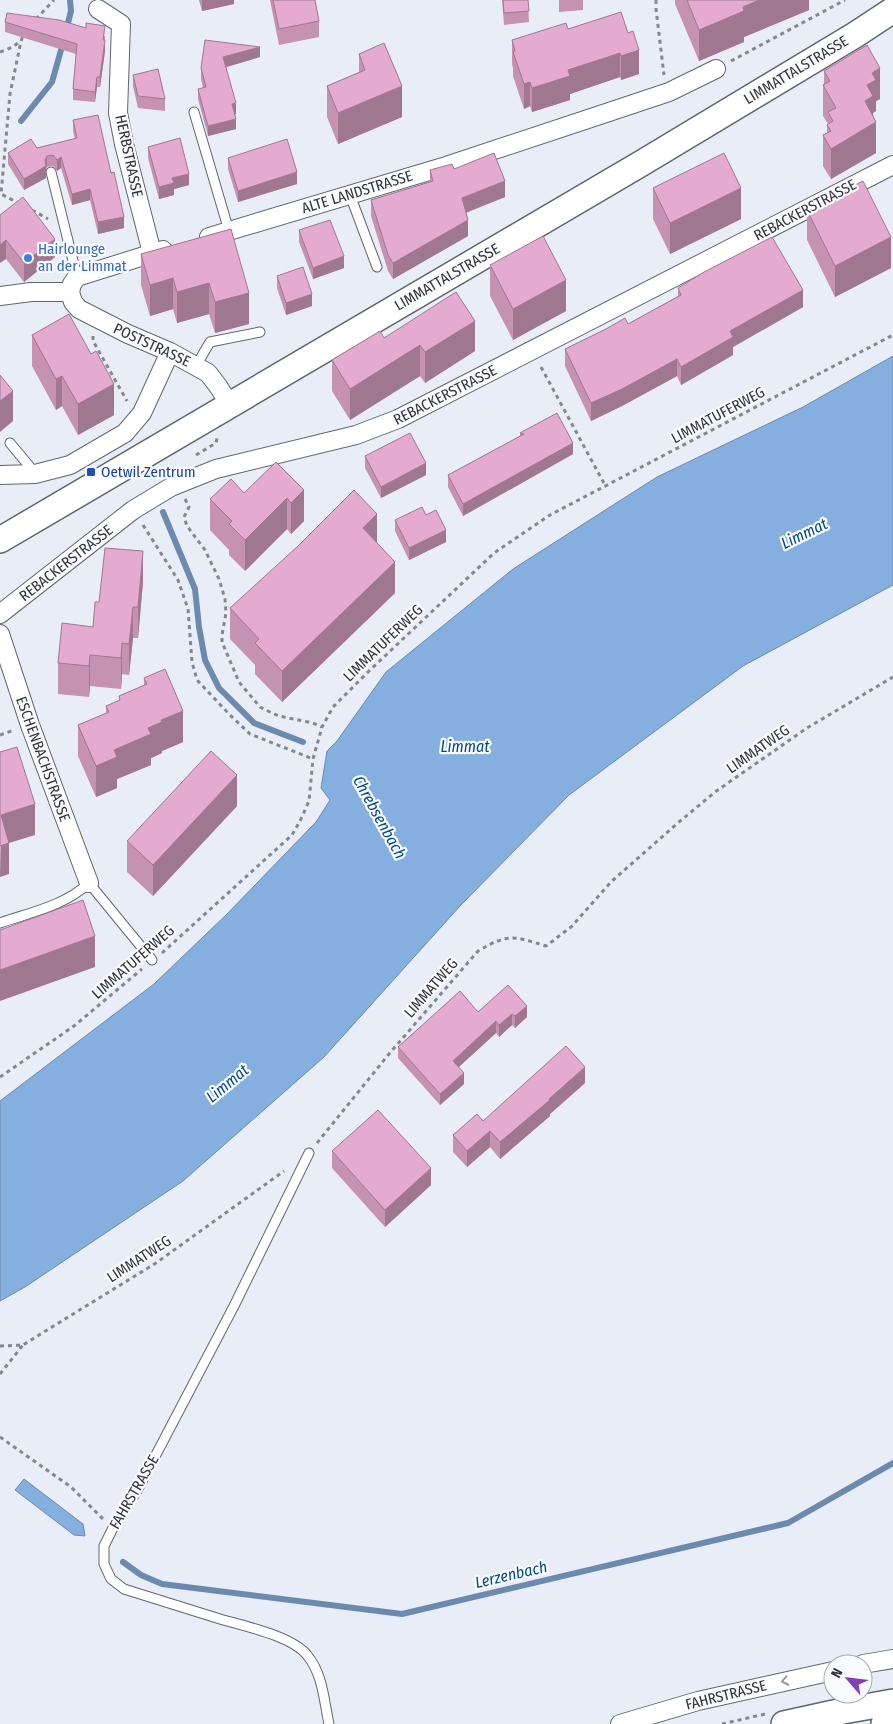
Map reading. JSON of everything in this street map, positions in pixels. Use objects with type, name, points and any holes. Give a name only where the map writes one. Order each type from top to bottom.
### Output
[{"type":"main road","name":"LIMMATTALSTRASSE","points":[[0,540],[642,163],[855,35],[893,10]]},
{"type":"main road","points":[[784,1724],[893,1702]]},
{"type":"main road","points":[[843,1711],[868,1724]]},
{"type":"main road","points":[[884,1724],[893,1715]]},
{"type":"street","name":"HERBSTRASSE","points":[[97,4],[121,24],[118,113],[152,253]]},
{"type":"street","name":"ALTE LANDSTRASSE","points":[[194,241],[446,166],[669,92],[716,69]]},
{"type":"street","name":"REBACKERSTRASSE","points":[[0,614],[133,510],[171,487],[216,469],[356,436],[398,419],[893,165]]},
{"type":"street","points":[[0,296],[74,285],[152,253],[177,246]]},
{"type":"street","name":"POSTSTRASSE","points":[[74,285],[73,302],[79,309],[196,366],[208,374],[230,405]]},
{"type":"street","points":[[0,475],[35,474],[70,465],[125,433],[142,413],[170,352]]},
{"type":"street","name":"ESCHENBACHSTRASSE","points":[[0,634],[30,725],[89,883]]},
{"type":"street","points":[[873,1662],[893,1659]]},
{"type":"street","name":"FAHRSTRASSE","points":[[620,1724],[698,1701],[823,1672]]},
{"type":"lane","points":[[194,112],[229,231]]},
{"type":"lane","points":[[51,172],[65,225],[74,285]]},
{"type":"lane","points":[[350,195],[377,267]]},
{"type":"lane","points":[[196,366],[210,342],[260,332]]},
{"type":"lane","points":[[10,443],[35,474]]},
{"type":"lane","points":[[0,923],[57,904],[77,893],[89,883],[152,960]]},
{"type":"lane","name":"FAHRSTRASSE","points":[[309,1153],[234,1306],[138,1489],[104,1546],[104,1564],[110,1579],[124,1589],[258,1631],[297,1646],[307,1654],[317,1672],[329,1724]]},
{"type":"path","points":[[36,20],[54,0]]},
{"type":"path","points":[[656,0],[664,81],[669,92]]},
{"type":"path","points":[[716,69],[845,0]]},
{"type":"path","points":[[30,26],[24,33],[21,41],[10,94],[1,194],[61,226],[65,225]]},
{"type":"path","points":[[0,52],[14,47],[21,41]]},
{"type":"path","name":"LIMMATUFERWEG","points":[[0,1077],[74,1026],[112,996],[292,835],[309,801],[314,759],[322,727],[333,707],[494,553],[550,515],[893,335]]},
{"type":"path","points":[[93,341],[129,405]]},
{"type":"path","points":[[547,377],[606,487]]},
{"type":"path","points":[[190,507],[184,517],[187,526],[205,550],[219,579],[225,599],[226,613],[222,642],[239,682],[260,707],[279,716],[313,723],[322,727]]},
{"type":"path","points":[[138,518],[178,580],[188,608],[192,662],[197,680],[250,734],[314,759]]},
{"type":"path","name":"LIMMATWEG","points":[[0,1346],[23,1345],[156,1263],[309,1153],[389,1054],[478,951],[497,940],[516,937],[546,946],[570,927],[618,875],[715,792],[807,728],[893,676]]},
{"type":"path","points":[[0,1374],[23,1345]]},
{"type":"path","points":[[0,1438],[71,1487],[113,1528]]},
{"type":"water","name":"Limmat","points":[[893,356],[893,585],[743,666],[569,795],[460,906],[324,1057],[183,1181],[25,1287],[0,1301],[0,1101],[154,984],[227,914],[316,822],[330,800],[321,788],[327,751],[337,741],[386,672],[513,569],[657,477],[803,407]]},
{"type":"water","points":[[24,1479],[83,1524],[85,1536],[74,1535],[15,1490]]},
{"type":"building","points":[[273,0],[315,0],[319,21],[279,29]]},
{"type":"building","points":[[503,0],[528,0],[529,11],[504,13]]},
{"type":"building","points":[[687,0],[759,0],[743,7],[744,11],[699,30]]},
{"type":"building","points":[[621,12],[628,33],[633,31],[639,50],[621,56],[620,53],[568,70],[570,76],[532,88],[530,82],[524,84],[513,52],[515,51],[512,40],[566,23],[568,29]]},
{"type":"building","points":[[7,13],[59,20],[86,28],[86,23],[105,26],[100,77],[97,77],[95,92],[73,89],[77,44],[5,22]]},
{"type":"building","points":[[205,40],[260,47],[223,57],[236,103],[232,104],[236,119],[208,126],[198,89],[206,87],[201,68]]},
{"type":"building","points":[[384,43],[402,86],[338,113],[327,86],[365,70],[359,54]]},
{"type":"building","points":[[867,45],[880,68],[872,73],[876,80],[867,85],[873,96],[865,101],[876,122],[831,149],[823,135],[831,131],[827,125],[833,121],[828,112],[836,108],[823,85],[830,81],[824,71]]},
{"type":"building","points":[[158,69],[165,99],[138,96],[133,75]]},
{"type":"building","points":[[98,115],[111,173],[114,172],[124,217],[98,222],[90,189],[72,194],[61,157],[57,160],[53,155],[47,156],[45,160],[46,166],[24,179],[8,153],[31,139],[37,148],[77,138],[73,120]]},
{"type":"building","points":[[180,138],[189,174],[172,178],[174,183],[159,187],[148,147]]},
{"type":"building","points":[[287,139],[297,172],[238,191],[228,158]]},
{"type":"building","points":[[494,153],[505,181],[462,198],[468,220],[393,263],[388,255],[371,200],[433,181],[430,170],[452,164],[454,169]]},
{"type":"building","points":[[724,153],[741,188],[670,223],[653,188]]},
{"type":"building","points":[[863,181],[891,237],[835,266],[807,210]]},
{"type":"building","points":[[23,197],[55,239],[24,263],[6,240],[0,245],[0,215]]},
{"type":"building","points":[[330,220],[344,256],[313,268],[299,230]]},
{"type":"building","points":[[231,229],[249,293],[215,302],[209,283],[177,292],[173,278],[150,285],[141,254]]},
{"type":"building","points":[[543,236],[566,280],[513,309],[490,265]]},
{"type":"building","points":[[772,237],[803,290],[730,331],[733,337],[681,367],[677,359],[622,389],[591,403],[565,349],[625,318],[628,324],[681,295],[678,288],[704,272]]},
{"type":"building","points":[[303,267],[312,294],[286,303],[277,276]]},
{"type":"building","points":[[456,292],[475,321],[425,352],[420,345],[350,389],[332,360],[380,331],[384,338]]},
{"type":"building","points":[[69,314],[91,354],[96,351],[114,384],[78,404],[62,376],[56,379],[32,335]]},
{"type":"building","points":[[0,375],[13,391],[0,401]]},
{"type":"building","points":[[557,413],[573,443],[463,504],[448,475],[524,434],[520,433]]},
{"type":"building","points":[[410,433],[426,463],[381,487],[365,456]]},
{"type":"building","points":[[276,462],[304,490],[291,503],[287,498],[245,540],[229,524],[232,521],[210,499],[231,479],[244,493]]},
{"type":"building","points":[[354,490],[377,514],[363,528],[395,562],[282,671],[255,643],[259,639],[230,608],[298,546]]},
{"type":"building","points":[[422,507],[426,515],[436,510],[446,530],[409,548],[395,520]]},
{"type":"building","points":[[105,548],[143,551],[138,607],[133,607],[129,644],[122,643],[121,658],[90,655],[89,666],[58,663],[62,623],[93,627],[95,602],[99,602]]},
{"type":"building","points":[[165,669],[183,711],[161,720],[162,722],[148,728],[151,734],[114,750],[117,757],[96,766],[78,725],[109,712],[106,706],[120,700],[119,696],[147,684],[144,678]]},
{"type":"building","points":[[17,747],[35,804],[1,815],[9,843],[0,846],[0,752]]},
{"type":"building","points":[[211,751],[237,775],[153,865],[127,841]]},
{"type":"building","points":[[83,900],[95,936],[0,970],[0,930]]},
{"type":"building","points":[[508,985],[527,1006],[515,1016],[512,1014],[499,1025],[496,1021],[453,1061],[464,1073],[440,1094],[398,1047],[460,991],[478,1012]]},
{"type":"building","points":[[566,1046],[585,1067],[550,1100],[500,1142],[490,1131],[467,1151],[453,1135],[477,1114],[483,1121]]},
{"type":"building","points":[[378,1110],[431,1168],[385,1210],[332,1151]]},
{"type":"waterway","name":"Chrebsenbach","points":[[66,31],[71,11],[70,0]]},
{"type":"waterway","name":"Chrebsenbach","points":[[21,121],[52,82],[63,43]]},
{"type":"waterway","name":"Chrebsenbach","points":[[163,512],[195,589],[205,660],[219,688],[254,723],[303,742]]},
{"type":"waterway","name":"Lerzenbach","points":[[123,1562],[141,1575],[162,1584],[402,1614],[788,1523],[893,1463]]},
{"type":"place","name":"Hairlounge an der Limmat","points":[[28,258]]},
{"type":"place","name":"Oetwil Zentrum","points":[[91,472]]}]
